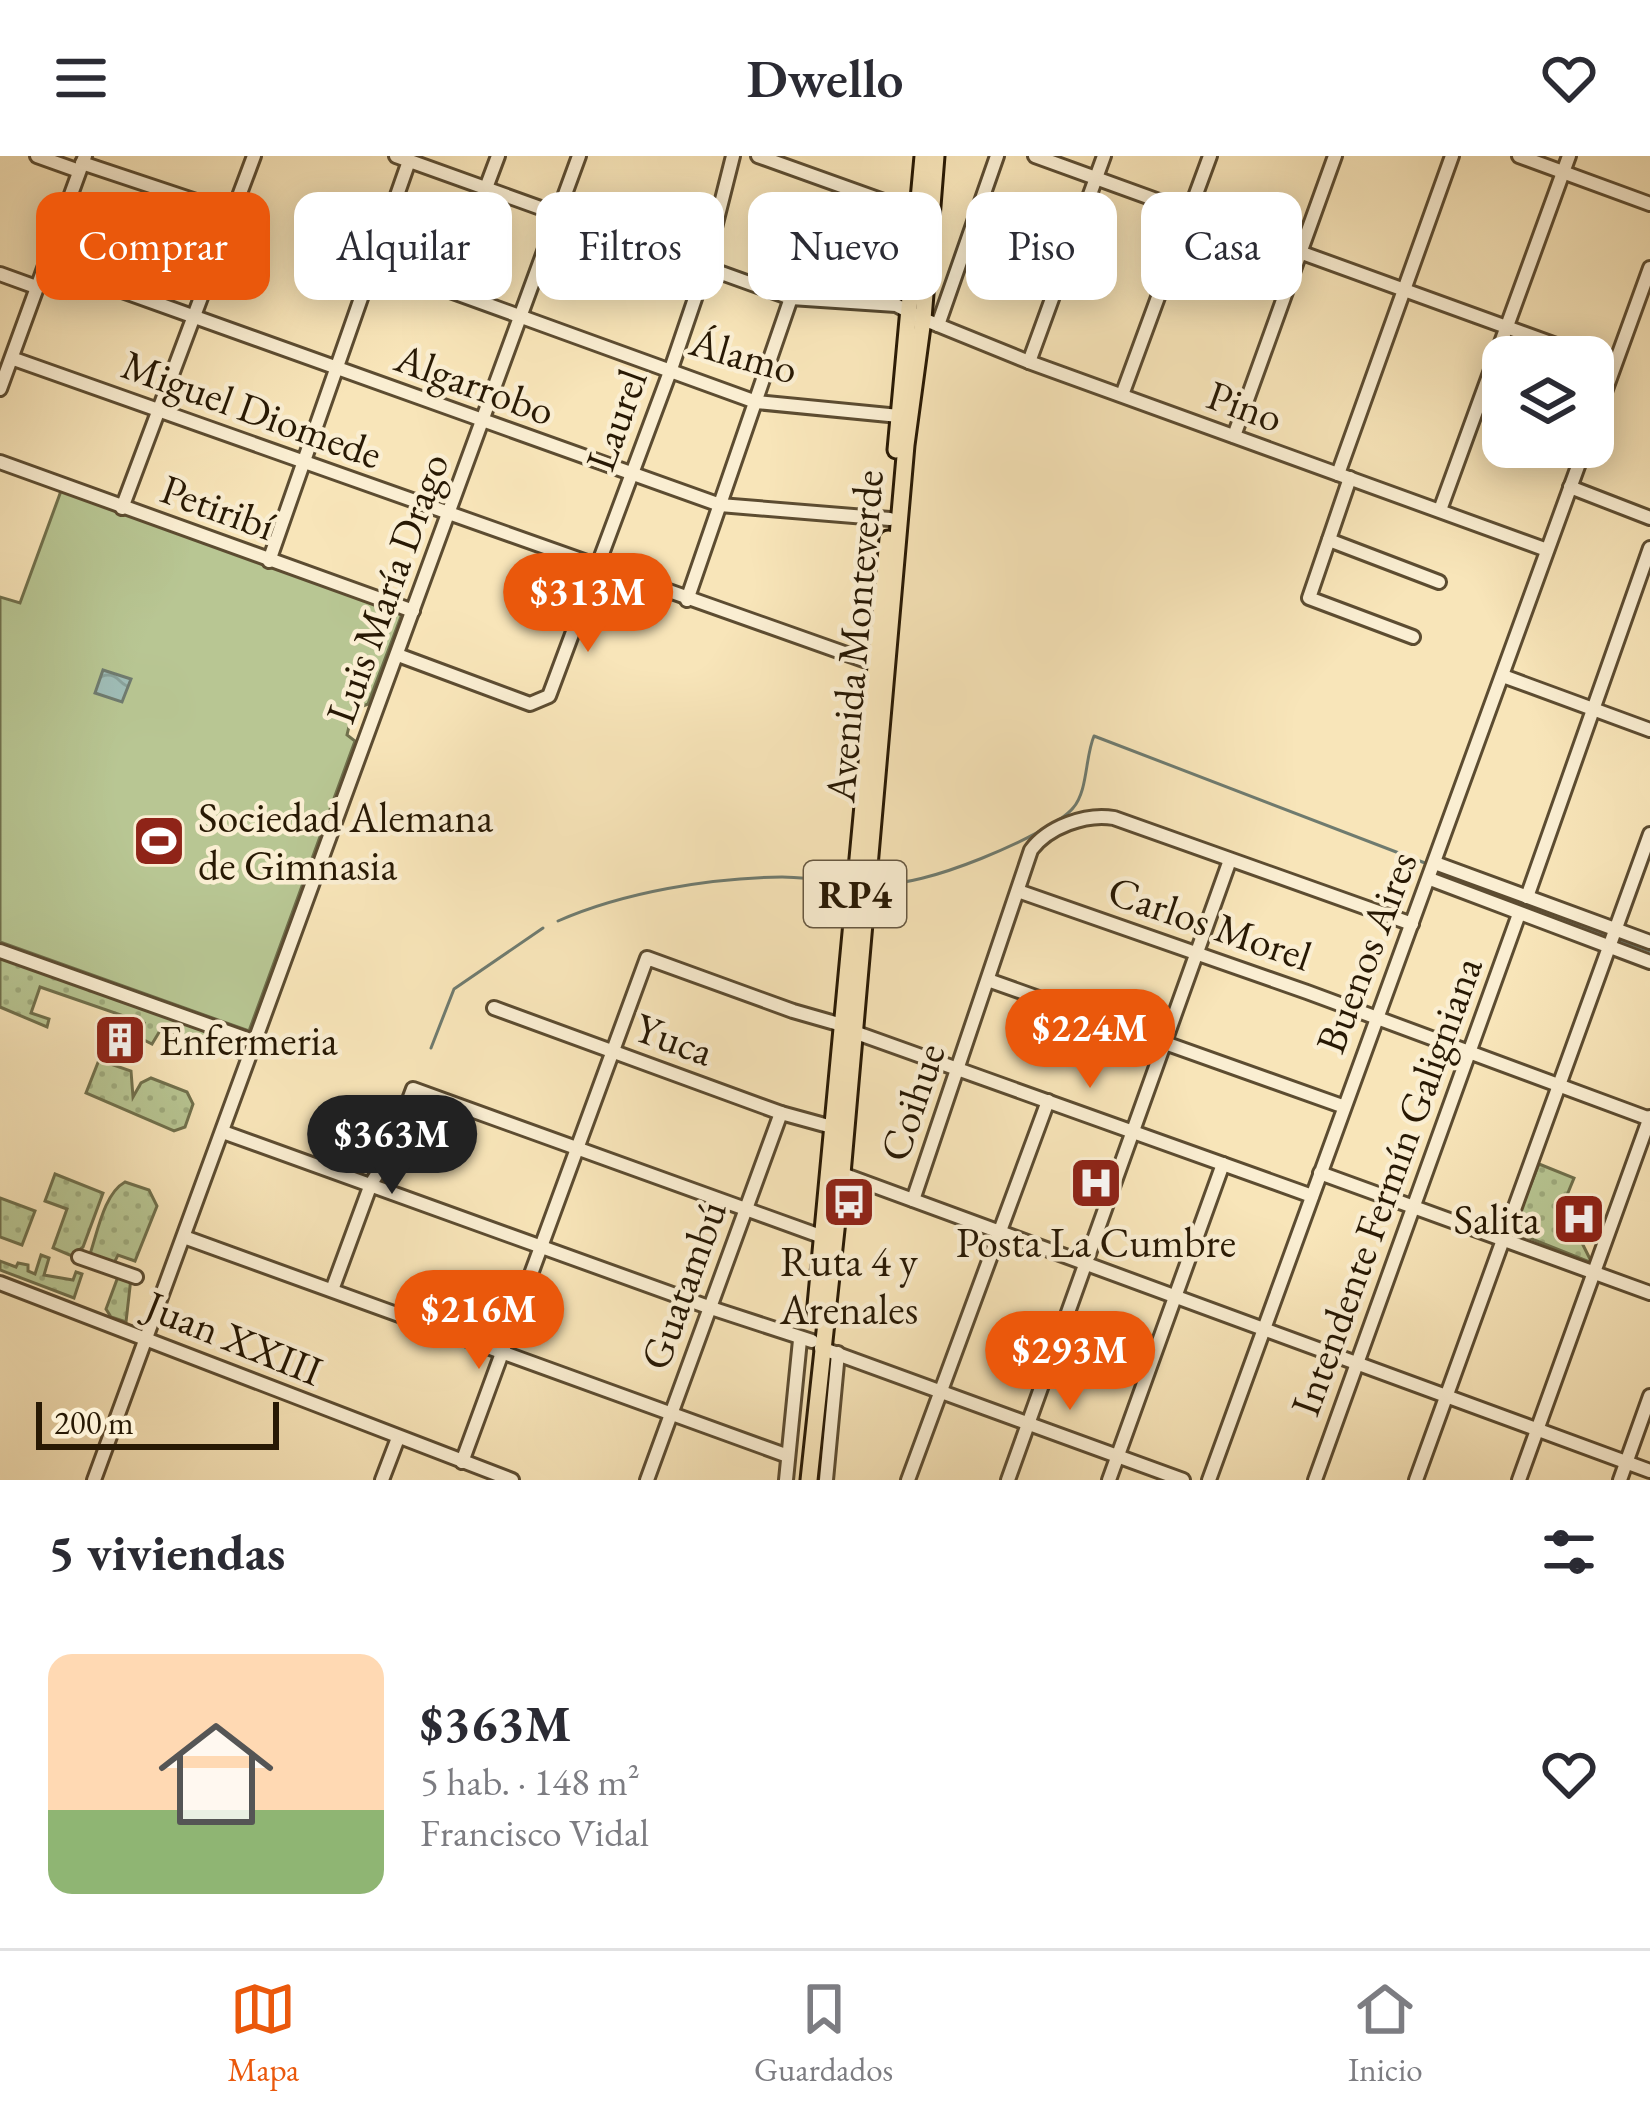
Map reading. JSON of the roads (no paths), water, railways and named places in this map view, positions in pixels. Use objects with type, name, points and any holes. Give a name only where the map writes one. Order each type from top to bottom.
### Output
[{"type":"main road","name":"Avenida Monteverde","points":[[919,192],[923,156]]},
{"type":"main road","name":"Avenida Monteverde","points":[[818,1345],[832,1127],[848,1029],[906,445],[930,322],[937,156]]},
{"type":"main road","name":"Avenida Monteverde","points":[[798,1480],[842,1174],[875,664],[909,300]]},
{"type":"street","points":[[37,156],[82,163],[169,192]]},
{"type":"street","points":[[240,192],[254,156]]},
{"type":"street","points":[[486,188],[498,156]]},
{"type":"street","name":"Luis María Drago","points":[[566,192],[579,156]]},
{"type":"street","name":"Laurel","points":[[724,192],[733,156]]},
{"type":"street","points":[[758,156],[858,192]]},
{"type":"street","points":[[930,322],[997,156]]},
{"type":"street","points":[[1035,156],[1141,194]]},
{"type":"street","points":[[1029,362],[1104,156]]},
{"type":"street","points":[[1196,192],[1210,156]]},
{"type":"street","points":[[1302,249],[1336,156]]},
{"type":"street","points":[[1413,637],[1309,598],[1404,290],[1453,156]]},
{"type":"street","points":[[1520,156],[1650,204]]},
{"type":"street","points":[[1440,510],[1570,156]]},
{"type":"street","points":[[399,192],[411,159],[536,206]]},
{"type":"street","points":[[72,192],[82,163]]},
{"type":"street","points":[[1302,252],[1534,336]]},
{"type":"street","points":[[1614,367],[1644,306],[1650,268]]},
{"type":"street","name":"Luis María Drago","points":[[94,1480],[536,271]]},
{"type":"street","points":[[0,274],[36,287],[0,389]]},
{"type":"street","name":"Algarrobo","points":[[147,300],[720,505],[890,519]]},
{"type":"street","points":[[122,508],[198,300]]},
{"type":"street","points":[[269,561],[361,300]]},
{"type":"street","name":"Álamo","points":[[477,300],[756,403],[898,416]]},
{"type":"street","name":"Laurel","points":[[398,655],[530,704],[549,696],[693,300]]},
{"type":"street","points":[[687,600],[790,300]]},
{"type":"street","points":[[821,300],[908,309]]},
{"type":"street","points":[[1122,395],[1157,300]]},
{"type":"street","points":[[1234,436],[1284,300]]},
{"type":"street","name":"Pino","points":[[908,309],[1029,362],[1547,550]]},
{"type":"street","name":"Miguel Diomede","points":[[14,359],[875,664]]},
{"type":"street","name":"Petiribí","points":[[0,462],[413,611]]},
{"type":"street","name":"Buenos Aires","points":[[1209,1480],[1577,468]]},
{"type":"street","points":[[1570,487],[1650,518]]},
{"type":"street","points":[[1329,540],[1439,582]]},
{"type":"street","points":[[1527,897],[1650,548]]},
{"type":"street","points":[[1503,676],[1650,730]]},
{"type":"street","name":"Coihue","points":[[913,1200],[1031,850],[1055,830],[1108,816],[1230,860]]},
{"type":"street","points":[[1416,1480],[1650,834]]},
{"type":"street","points":[[1008,1480],[1230,860],[1412,924]]},
{"type":"street","points":[[1435,863],[1650,942]]},
{"type":"street","points":[[1430,879],[1650,962]]},
{"type":"street","name":"Carlos Morel","points":[[1018,891],[1650,1118]]},
{"type":"street","name":"Intendente Fermín Galigniana","points":[[1315,1480],[1519,914]]},
{"type":"street","points":[[0,951],[256,1042]]},
{"type":"street","points":[[462,1462],[646,958],[1312,1196]]},
{"type":"street","points":[[988,980],[1342,1106]]},
{"type":"street","name":"Yuca","points":[[494,1008],[781,1113],[832,1127]]},
{"type":"street","points":[[332,1290],[413,1089],[823,1237]]},
{"type":"street","points":[[908,1480],[1048,1101]]},
{"type":"street","name":"Guatambú","points":[[647,1480],[781,1113]]},
{"type":"street","points":[[1519,1480],[1650,1118]]},
{"type":"street","points":[[223,1132],[1184,1480]]},
{"type":"street","points":[[1109,1480],[1223,1165]]},
{"type":"street","points":[[1320,1173],[1650,1293]]},
{"type":"street","points":[[842,1174],[1650,1471]]},
{"type":"street","points":[[184,1237],[788,1456]]},
{"type":"street","points":[[79,1258],[136,1277]]},
{"type":"street","name":"Juan XXIII","points":[[0,1283],[512,1480]]},
{"type":"street","points":[[798,1480],[788,1456],[818,1345]]},
{"type":"street","name":"Avenida Monteverde","points":[[818,1345],[826,1480]]},
{"type":"street","points":[[1620,1480],[1650,1396]]},
{"type":"street","points":[[382,1480],[398,1438]]},
{"type":"water","points":[[103,670],[131,679],[122,702],[95,693]]},
{"type":"waterway","points":[[882,882],[898,883],[951,870],[1060,819],[1081,793],[1094,736],[1425,863]]},
{"type":"waterway","points":[[558,921],[611,902],[697,884],[782,877],[848,880]]},
{"type":"waterway","points":[[1447,878],[1607,936]]},
{"type":"waterway","points":[[431,1048],[454,989],[543,928]]},
{"type":"waterway","points":[[1619,940],[1650,951]]},
{"type":"place","name":"Sociedad Alemana de Gimnasia","points":[[159,841]]},
{"type":"place","name":"Enfermeria","points":[[120,1040]]},
{"type":"place","name":"Posta La Cumbre","points":[[1096,1183]]},
{"type":"place","name":"Ruta 4 y Arenales","points":[[849,1202]]},
{"type":"place","name":"Salita","points":[[1579,1219]]}]
